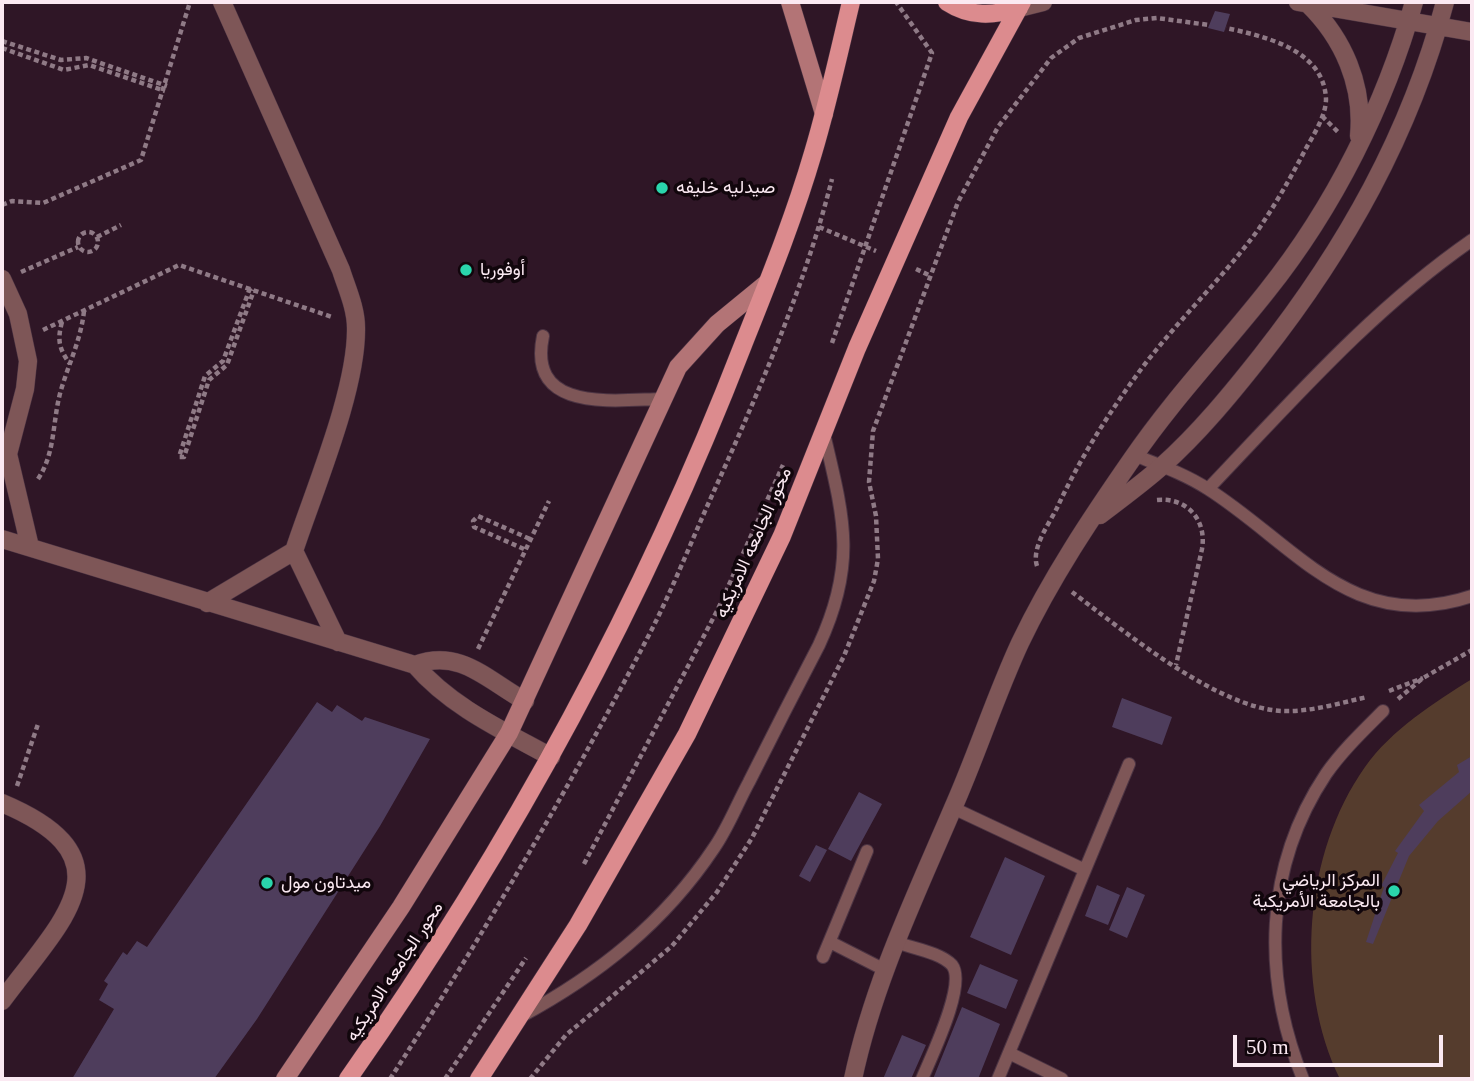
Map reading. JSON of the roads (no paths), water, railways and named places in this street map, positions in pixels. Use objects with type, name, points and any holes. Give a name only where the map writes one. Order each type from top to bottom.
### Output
[{"type":"main road","name":"محور الجامعه الامريكيه","points":[[348,1079],[447,933],[551,757],[669,524],[720,405],[791,215],[824,114],[851,2]]},
{"type":"main road","points":[[947,2],[965,12],[984,15],[1021,5]]},
{"type":"main road","name":"محور الجامعه الامريكيه","points":[[479,1079],[634,830],[687,734],[776,548],[857,348],[959,117],[1021,5]]},
{"type":"street","points":[[207,603],[294,551],[351,372],[356,325],[352,300],[341,270],[222,2]]},
{"type":"street","points":[[790,2],[824,114]]},
{"type":"street","points":[[1021,5],[1044,2]]},
{"type":"street","points":[[853,1079],[885,970],[1021,643],[1084,528],[1134,455],[1302,244],[1358,145],[1387,84],[1414,2]]},
{"type":"street","points":[[1084,528],[1162,466],[1227,398],[1307,298],[1349,234],[1400,133],[1446,2]]},
{"type":"street","points":[[1303,3],[1472,32]]},
{"type":"street","points":[[1303,3],[1331,29],[1348,60],[1357,93],[1358,145]]},
{"type":"street","points":[[2,279],[25,339],[28,361],[25,389],[5,456],[30,547]]},
{"type":"street","points":[[285,1079],[401,908],[509,733],[678,367],[696,345],[767,283]]},
{"type":"street","points":[[2,539],[415,666],[431,684],[551,757]]},
{"type":"street","points":[[294,551],[338,642]]},
{"type":"street","points":[[415,666],[440,659],[469,666],[525,701]]},
{"type":"street","points":[[2,1001],[65,916],[78,880],[76,861],[56,834],[6,805]]},
{"type":"lane","points":[[1208,489],[1375,316],[1413,283],[1472,240]]},
{"type":"lane","points":[[543,337],[540,348],[545,372],[555,387],[570,396],[588,400],[662,399]]},
{"type":"lane","points":[[519,1017],[568,992],[611,962],[659,918],[716,846],[819,645],[839,594],[845,551],[843,518],[824,434]]},
{"type":"lane","points":[[1134,455],[1208,489],[1323,578],[1352,593],[1377,602],[1422,606],[1472,596]]},
{"type":"lane","points":[[1303,1079],[1276,980],[1273,936],[1277,893],[1288,850],[1304,810],[1327,772],[1383,711]]},
{"type":"lane","points":[[998,1079],[1129,764]]},
{"type":"lane","points":[[953,808],[1085,870]]},
{"type":"lane","points":[[823,957],[867,851]]},
{"type":"lane","points":[[830,942],[885,970]]},
{"type":"lane","points":[[896,942],[946,961],[956,973],[956,989],[922,1079]]},
{"type":"lane","points":[[1009,1053],[1062,1079]]},
{"type":"place","name":"صيدليه خليفه","points":[[662,188]]},
{"type":"place","name":"أوفوريا","points":[[466,270]]},
{"type":"place","name":"ميدتاون مول","points":[[267,883]]},
{"type":"place","name":"المركز الرياضي بالجامعة الأمريكية","points":[[1394,891]]}]
